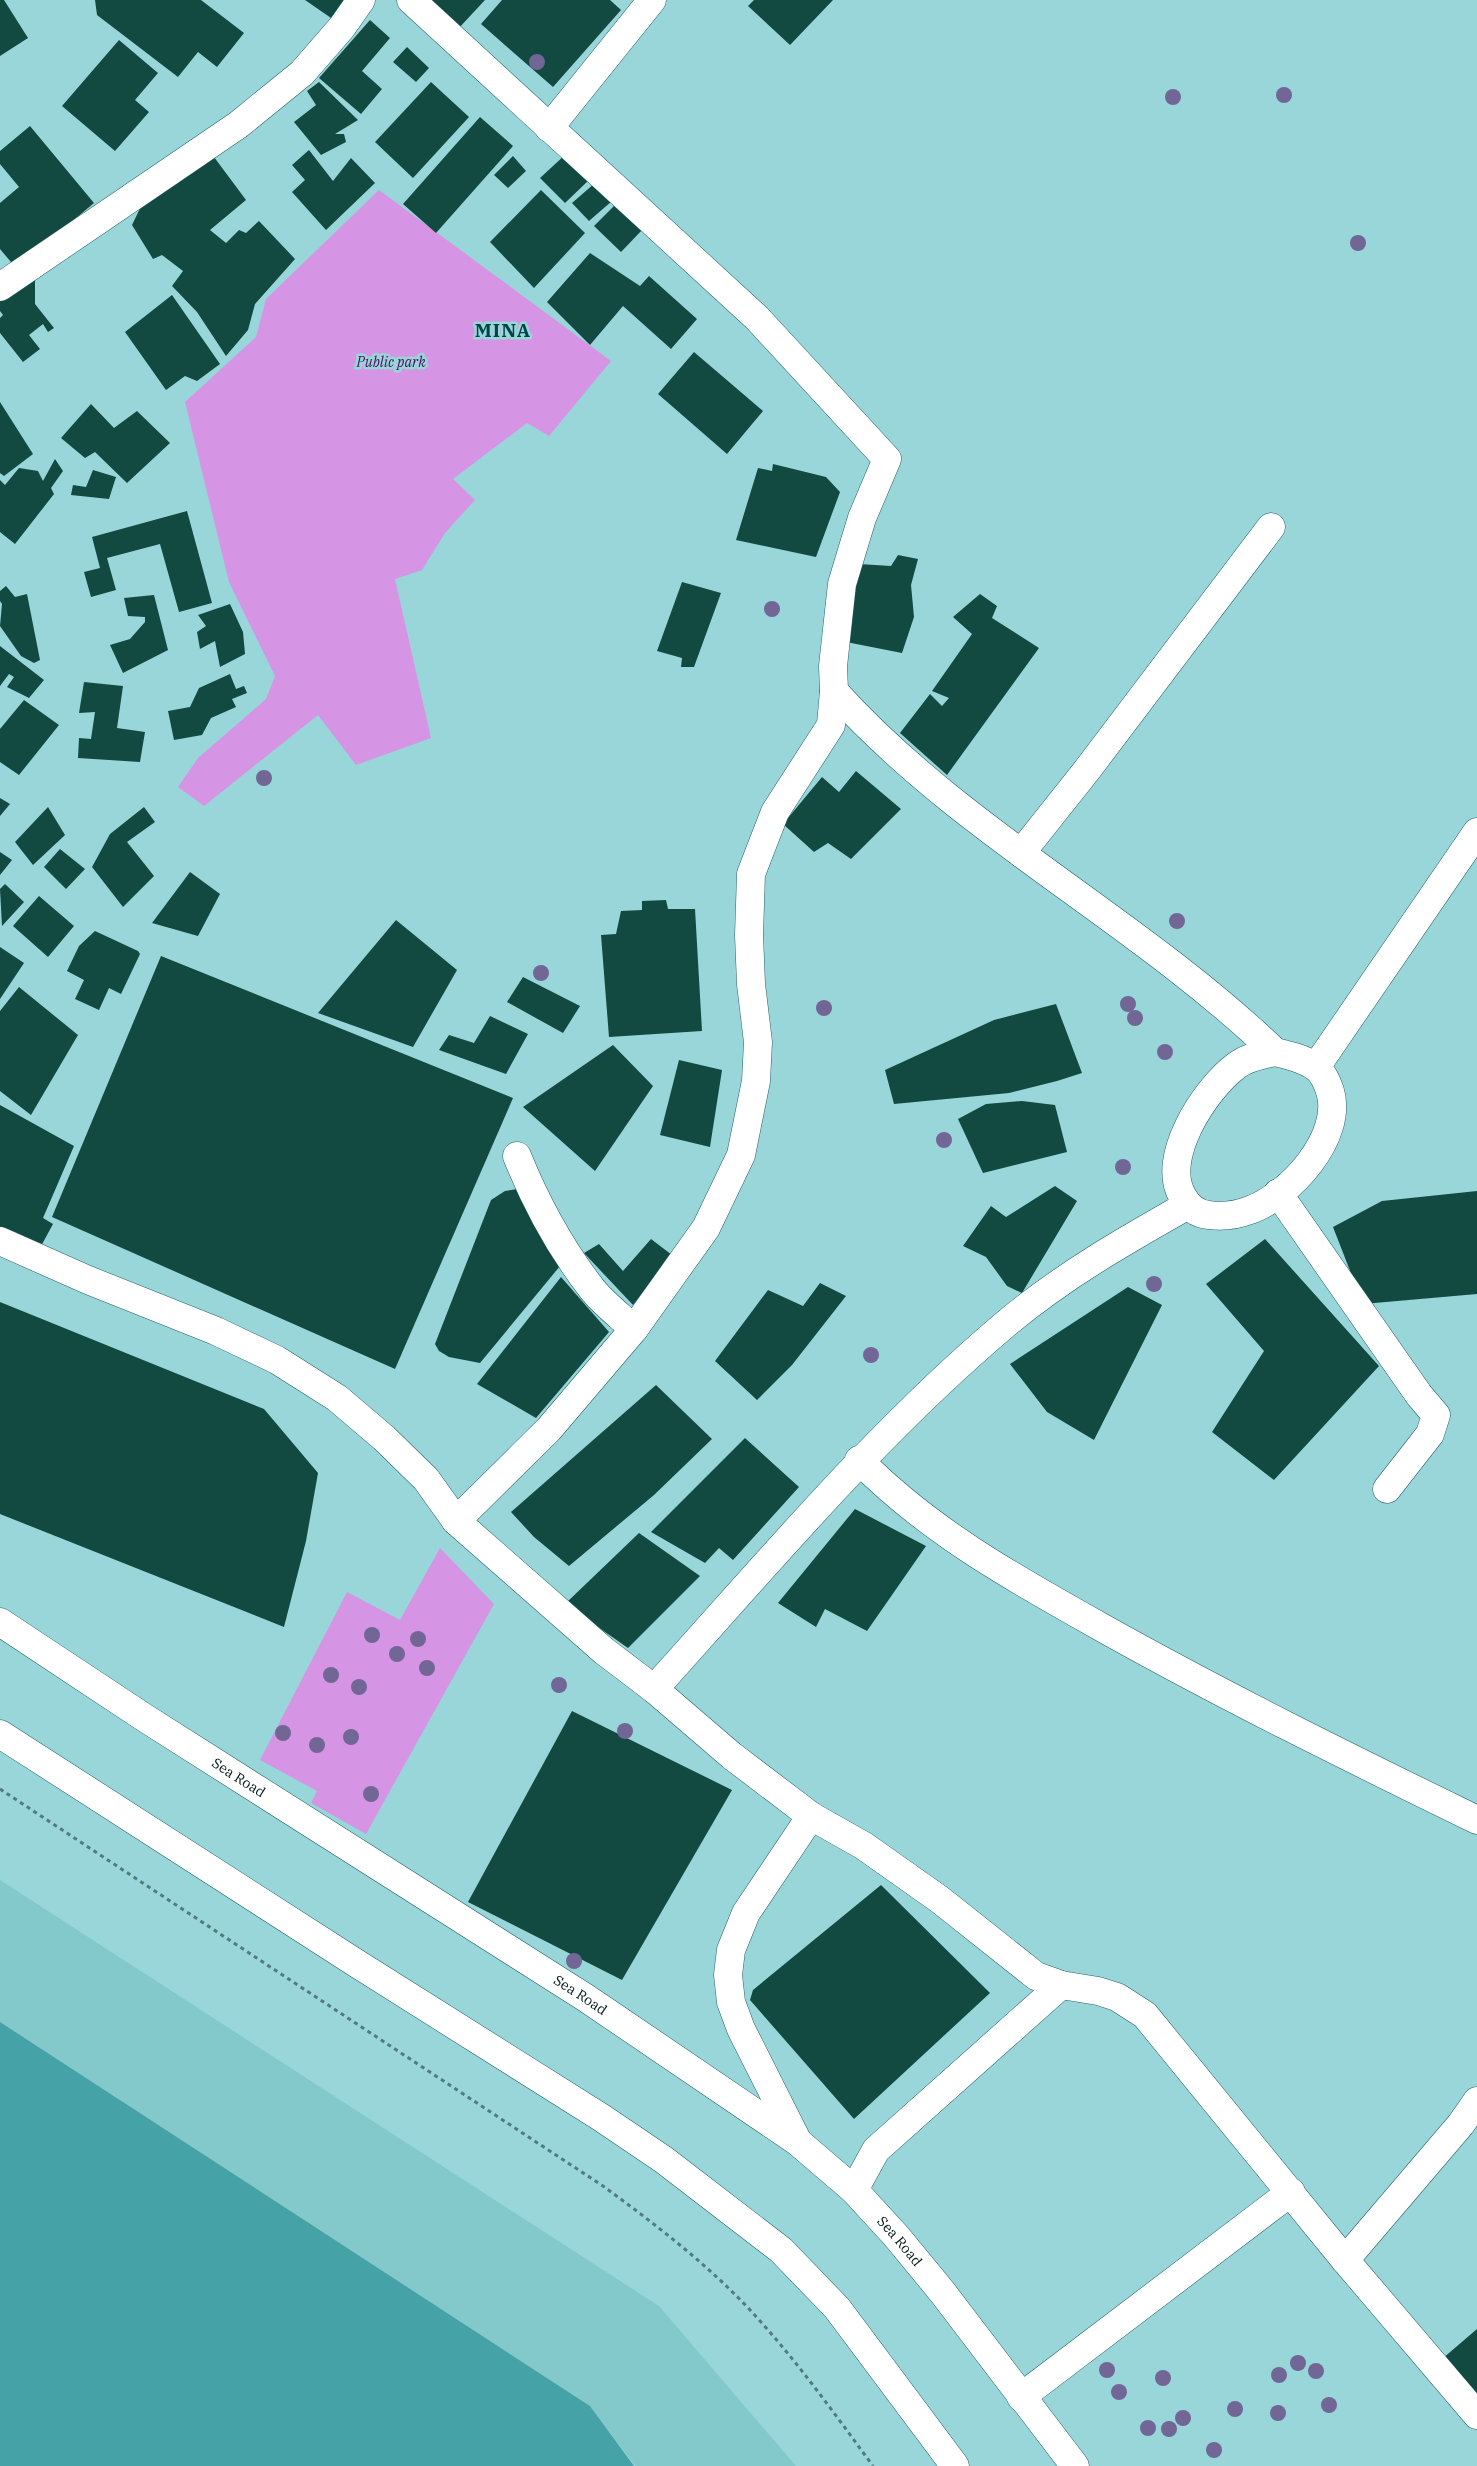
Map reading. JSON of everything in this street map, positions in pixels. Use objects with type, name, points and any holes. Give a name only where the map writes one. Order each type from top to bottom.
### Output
[{"type":"main road","points":[[0,287],[238,126],[302,74],[342,27],[361,0]]},
{"type":"main road","points":[[411,0],[757,318],[887,459],[862,518],[842,584],[833,666],[834,691],[830,725],[775,812],[752,874],[749,935],[751,984],[758,1042],[756,1081],[741,1155],[706,1228],[634,1329],[549,1429],[456,1521]]},
{"type":"main road","points":[[549,128],[652,0]]},
{"type":"main road","points":[[1021,853],[1087,770],[1271,527]]},
{"type":"main road","points":[[834,691],[886,745],[1021,853],[1224,1005],[1275,1052]]},
{"type":"main road","points":[[1316,1067],[1477,832]]},
{"type":"main road","points":[[1275,1052],[1305,1060],[1316,1067],[1327,1082],[1333,1100],[1330,1127],[1318,1152],[1294,1180],[1252,1210],[1236,1214],[1217,1216],[1200,1214],[1188,1205],[1181,1193],[1176,1174],[1178,1156],[1193,1118],[1210,1092],[1237,1065],[1254,1056],[1275,1052]]},
{"type":"main road","points":[[517,1156],[530,1188],[558,1238],[583,1276],[593,1290],[634,1329]]},
{"type":"main road","points":[[1278,1193],[1419,1395],[1436,1415],[1430,1434],[1387,1489]]},
{"type":"main road","points":[[654,1689],[860,1460],[976,1350],[1031,1304],[1080,1270],[1188,1205]]},
{"type":"main road","points":[[0,1241],[88,1280],[216,1331],[277,1360],[337,1398],[384,1438],[426,1479],[456,1521],[604,1651],[654,1689],[732,1756],[811,1816],[864,1846],[931,1894],[1036,1976],[1061,1985],[1098,1991],[1117,1998],[1145,2014],[1345,2260],[1477,2415]]},
{"type":"main road","points":[[860,1460],[906,1505],[934,1525],[1054,1600],[1201,1683],[1477,1820]]},
{"type":"main road","name":"Sea Road","points":[[0,1622],[145,1718],[586,1998],[798,2142],[854,2190],[937,2286],[1074,2466]]},
{"type":"main road","points":[[0,1734],[356,1963],[602,2118],[664,2160],[767,2239],[781,2250],[837,2308],[954,2466]]},
{"type":"main road","points":[[798,2142],[741,2029],[731,2002],[728,1975],[731,1950],[746,1914],[811,1816]]},
{"type":"main road","points":[[854,2190],[876,2150],[1061,1985]]},
{"type":"main road","points":[[1345,2260],[1461,2124],[1477,2101]]},
{"type":"main road","points":[[1021,2397],[1291,2192]]},
{"type":"path","points":[[0,1789],[595,2181],[661,2228],[706,2268],[760,2321],[806,2375],[873,2466]]},
{"type":"shaded area","points":[[0,1880],[659,2306],[796,2466],[635,2466],[590,2406],[0,2022]]},
{"type":"shaded area","points":[[0,2022],[590,2406],[634,2466],[0,2466]]},
{"type":"green space","name":"Public park","points":[[379,190],[611,361],[549,436],[527,423],[453,479],[475,500],[445,533],[422,570],[395,579],[431,738],[356,765],[318,715],[204,806],[178,787],[198,758],[266,699],[275,676],[229,582],[185,402],[256,337],[266,299]]},
{"type":"green space","points":[[440,1548],[494,1604],[366,1834],[311,1803],[317,1791],[260,1760],[347,1592],[400,1620]]},
{"type":"building","points":[[0,0],[4,0],[28,38],[0,56]]},
{"type":"building","points":[[95,0],[201,0],[244,33],[217,67],[198,52],[178,77],[97,15]]},
{"type":"building","points":[[305,0],[349,0],[334,20]]},
{"type":"building","points":[[427,0],[485,0],[458,29]]},
{"type":"building","points":[[502,0],[610,0],[621,10],[553,87],[481,24]]},
{"type":"building","points":[[754,0],[833,0],[790,45],[748,6]]},
{"type":"building","points":[[370,20],[390,38],[362,71],[382,89],[361,114],[319,78]]},
{"type":"building","points":[[119,40],[158,73],[135,100],[149,112],[115,151],[62,106]]},
{"type":"building","points":[[407,47],[429,68],[416,82],[393,62]]},
{"type":"building","points":[[319,82],[358,120],[335,134],[344,134],[346,142],[321,155],[294,122],[316,105],[307,91]]},
{"type":"building","points":[[431,82],[469,117],[413,178],[375,142]]},
{"type":"building","points":[[480,117],[513,146],[436,233],[403,204]]},
{"type":"building","points":[[30,126],[94,203],[16,268],[0,249],[0,203],[19,187],[0,164],[0,151]]},
{"type":"building","points":[[309,150],[333,181],[351,158],[375,183],[326,230],[292,192],[305,180],[292,165]]},
{"type":"building","points":[[211,153],[246,200],[210,230],[226,243],[239,230],[246,233],[259,221],[295,259],[255,304],[248,330],[226,356],[197,312],[172,286],[183,271],[162,255],[153,259],[132,225],[147,194]]},
{"type":"building","points":[[566,154],[590,179],[565,203],[540,178]]},
{"type":"building","points":[[513,156],[526,171],[508,188],[494,175]]},
{"type":"building","points":[[595,183],[612,201],[589,221],[572,203]]},
{"type":"building","points":[[541,190],[585,233],[534,288],[490,242]]},
{"type":"building","points":[[618,202],[644,228],[621,252],[594,226]]},
{"type":"building","points":[[590,253],[640,286],[649,276],[697,319],[671,349],[623,306],[590,345],[547,302]]},
{"type":"building","points":[[35,276],[35,304],[54,328],[48,332],[43,324],[29,335],[40,349],[23,362],[0,333],[0,318],[3,315],[0,311],[0,293]]},
{"type":"building","points":[[172,295],[220,364],[197,381],[185,376],[166,390],[125,332]]},
{"type":"building","points":[[694,352],[763,411],[727,454],[658,394]]},
{"type":"building","points":[[0,402],[33,454],[4,476],[0,473]]},
{"type":"building","points":[[91,404],[114,428],[137,411],[170,443],[127,483],[95,452],[85,458],[61,438]]},
{"type":"building","points":[[55,459],[63,471],[51,488],[54,494],[15,544],[0,532],[0,480],[5,485],[19,468],[38,471],[43,481]]},
{"type":"building","points":[[773,464],[826,477],[840,492],[816,557],[736,540],[758,468],[772,471]]},
{"type":"building","points":[[93,470],[116,477],[109,499],[71,495],[73,485],[86,487]]},
{"type":"building","points":[[187,511],[212,603],[179,612],[160,544],[107,558],[116,590],[91,597],[84,572],[100,568],[92,537]]},
{"type":"building","points":[[898,555],[918,559],[911,585],[914,617],[902,653],[846,642],[859,564],[891,566]]},
{"type":"building","points":[[682,582],[721,593],[694,667],[681,667],[682,658],[657,651]]},
{"type":"building","points":[[6,586],[15,597],[27,594],[40,660],[34,663],[21,656],[0,626],[2,604],[0,601],[0,591]]},
{"type":"building","points":[[980,594],[997,606],[992,618],[1039,648],[947,775],[900,733],[930,694],[942,706],[949,698],[932,691],[972,634],[953,617]]},
{"type":"building","points":[[154,595],[168,650],[123,673],[110,645],[130,639],[145,622],[145,617],[128,616],[124,598]]},
{"type":"building","points":[[230,604],[243,632],[245,654],[220,667],[215,641],[200,649],[197,632],[206,626],[198,615]]},
{"type":"building","points":[[0,646],[44,680],[29,698],[7,687],[14,677],[9,674],[0,686]]},
{"type":"building","points":[[230,674],[236,689],[244,686],[247,693],[232,699],[236,707],[211,718],[202,735],[174,740],[168,711],[190,707],[199,688]]},
{"type":"building","points":[[84,682],[123,686],[117,728],[145,732],[140,762],[78,758],[79,738],[91,739],[95,712],[79,713]]},
{"type":"building","points":[[24,700],[59,725],[19,775],[0,762],[0,729]]},
{"type":"building","points":[[856,771],[901,809],[851,859],[828,843],[814,852],[783,824],[822,777],[839,792]]},
{"type":"building","points":[[0,798],[10,804],[0,816]]},
{"type":"building","points":[[48,807],[65,835],[33,865],[15,842]]},
{"type":"building","points":[[144,807],[155,822],[127,842],[154,876],[123,907],[92,867],[110,834]]},
{"type":"building","points":[[60,849],[85,869],[66,889],[44,867]]},
{"type":"building","points":[[0,852],[12,860],[0,875]]},
{"type":"building","points":[[190,872],[220,894],[198,936],[152,923]]},
{"type":"building","points":[[5,884],[24,902],[2,926],[0,889]]},
{"type":"building","points":[[39,896],[74,926],[48,957],[13,926]]},
{"type":"building","points":[[666,900],[668,909],[695,909],[702,1031],[609,1037],[601,935],[616,934],[621,911],[642,910],[642,901]]},
{"type":"building","points":[[396,920],[457,970],[413,1047],[318,1013]]},
{"type":"building","points":[[95,931],[138,951],[140,954],[121,994],[109,988],[99,1010],[75,999],[84,980],[67,971],[79,946]]},
{"type":"building","points":[[0,947],[24,963],[0,999]]},
{"type":"building","points":[[161,956],[513,1098],[395,1369],[52,1217]]},
{"type":"building","points":[[523,977],[580,1006],[563,1033],[507,1002]]},
{"type":"building","points":[[19,987],[78,1035],[31,1115],[0,1091],[0,1011]]},
{"type":"building","points":[[1056,1004],[1082,1073],[1009,1093],[894,1104],[885,1070],[994,1020]]},
{"type":"building","points":[[490,1016],[528,1034],[506,1074],[439,1050],[449,1035],[474,1043]]},
{"type":"building","points":[[613,1045],[653,1086],[595,1171],[523,1107]]},
{"type":"building","points":[[679,1060],[722,1070],[710,1147],[660,1135]]},
{"type":"building","points":[[1022,1101],[1055,1105],[1067,1152],[983,1173],[958,1119],[986,1104]]},
{"type":"building","points":[[0,1105],[74,1146],[43,1218],[53,1224],[40,1248],[0,1232]]},
{"type":"building","points":[[1055,1186],[1077,1201],[1022,1293],[1007,1286],[986,1257],[963,1246],[991,1206],[1006,1217]]},
{"type":"building","points":[[517,1189],[565,1260],[480,1363],[449,1357],[439,1351],[435,1344],[491,1200],[505,1191]]},
{"type":"building","points":[[1477,1191],[1477,1294],[1363,1304],[1333,1227],[1382,1201]]},
{"type":"building","points":[[651,1239],[672,1255],[633,1305],[584,1253],[599,1244],[623,1271]]},
{"type":"building","points":[[1265,1239],[1379,1366],[1274,1480],[1212,1432],[1264,1351],[1206,1284]]},
{"type":"building","points":[[561,1277],[609,1332],[536,1418],[477,1384]]},
{"type":"building","points":[[820,1283],[846,1296],[792,1365],[757,1400],[715,1361],[768,1290],[803,1306]]},
{"type":"building","points":[[1128,1287],[1162,1305],[1094,1440],[1047,1412],[1010,1364]]},
{"type":"building","points":[[0,1302],[264,1409],[318,1473],[306,1541],[284,1627],[0,1514]]},
{"type":"building","points":[[656,1385],[712,1439],[654,1495],[569,1566],[534,1537],[511,1512]]},
{"type":"building","points":[[745,1438],[799,1487],[733,1560],[719,1548],[705,1563],[651,1532]]},
{"type":"building","points":[[855,1509],[926,1546],[867,1631],[825,1609],[816,1627],[778,1603]]},
{"type":"building","points":[[639,1533],[700,1576],[628,1648],[565,1604]]},
{"type":"building","points":[[572,1711],[732,1790],[622,1980],[468,1902]]},
{"type":"building","points":[[881,1885],[990,1993],[854,2119],[750,2000],[753,1990]]},
{"type":"building","points":[[1477,2329],[1477,2399],[1442,2359]]},
{"type":"district","name":"MINA","points":[[503,330]]}]
